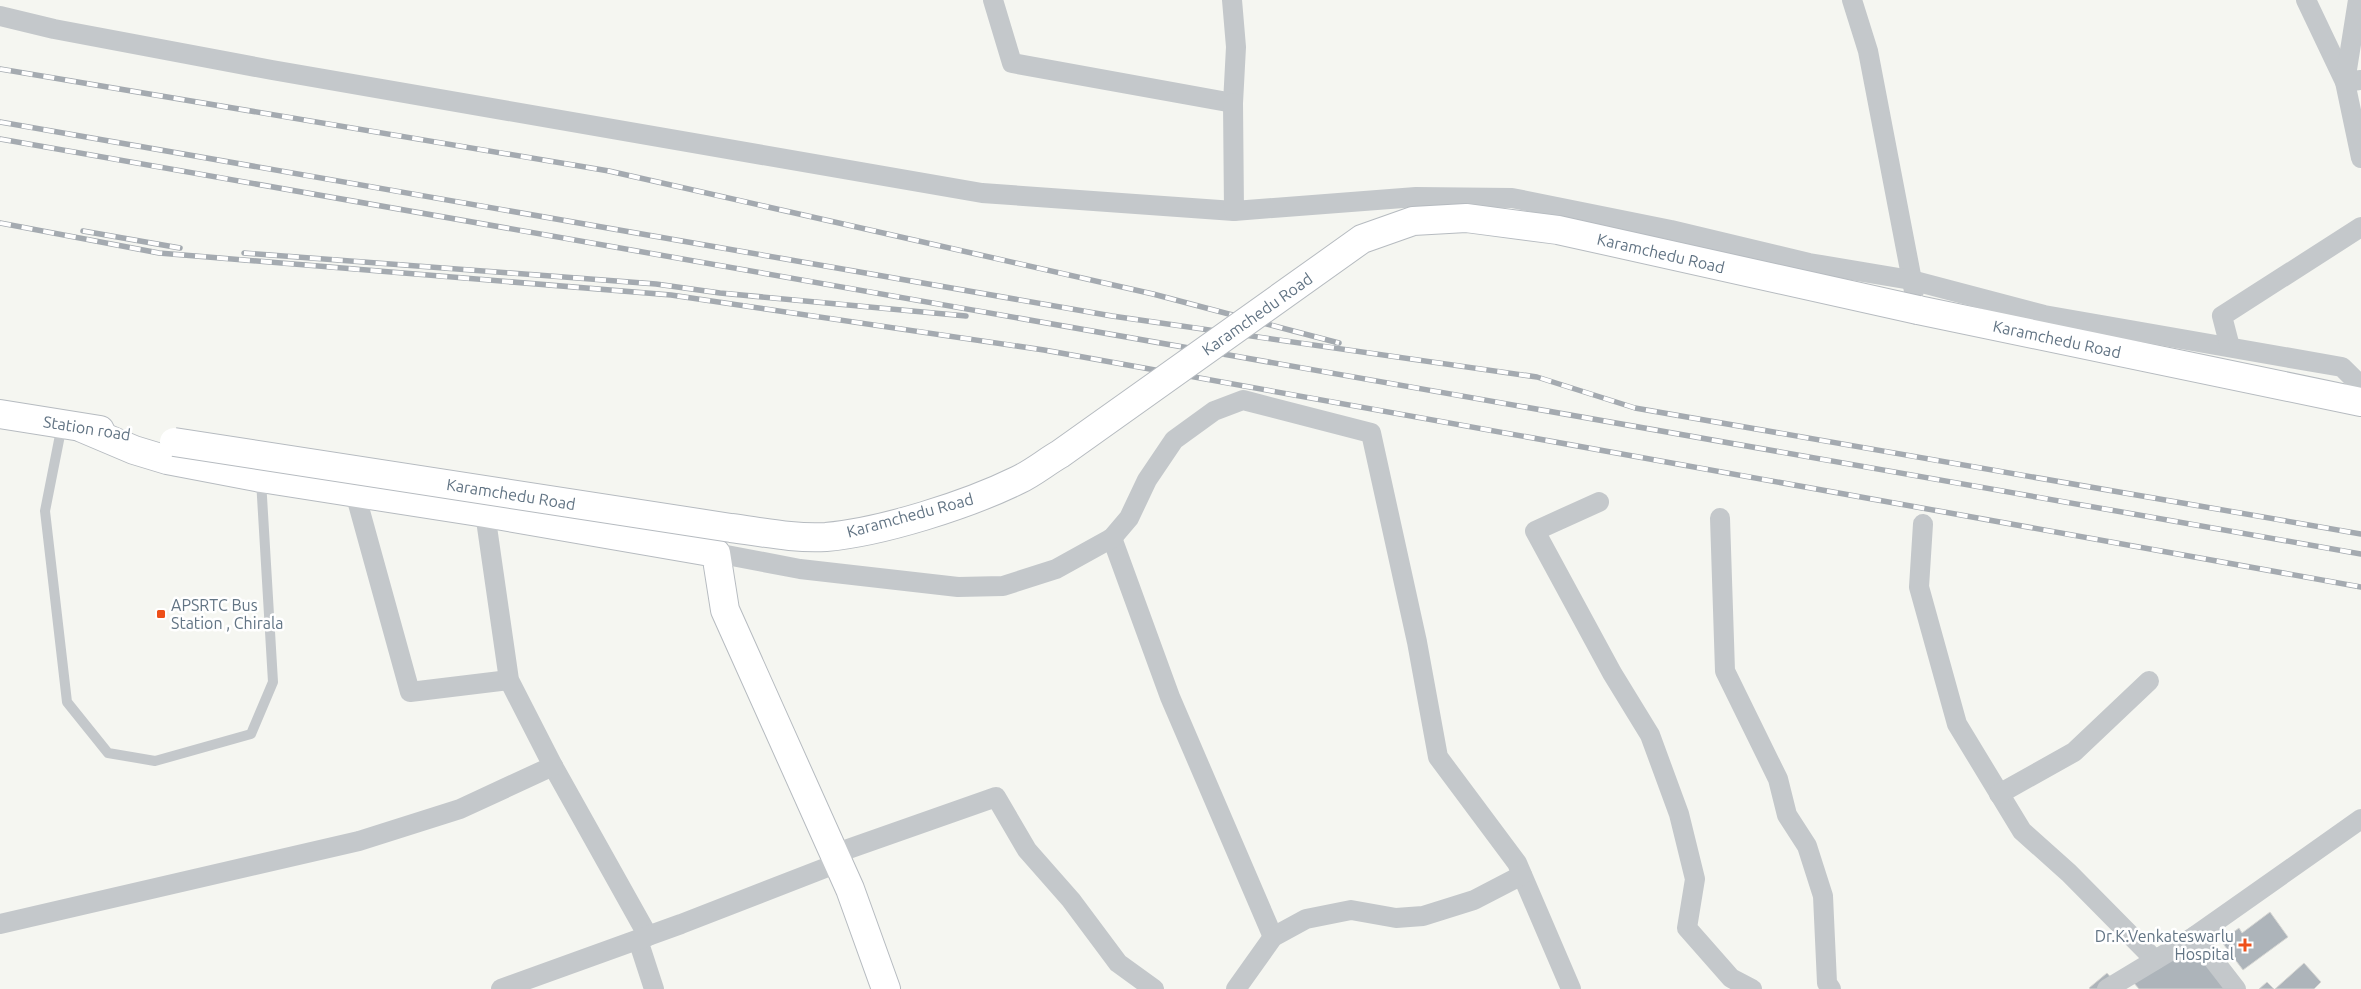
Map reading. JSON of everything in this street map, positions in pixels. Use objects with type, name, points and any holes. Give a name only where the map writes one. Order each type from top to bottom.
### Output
[{"type":"street","points":[[993,0],[1012,63],[1233,103]]},
{"type":"street","points":[[1232,0],[1236,47],[1233,103],[1234,211]]},
{"type":"street","points":[[1852,0],[1868,51],[1918,310]]},
{"type":"street","points":[[2306,0],[2353,81]]},
{"type":"street","points":[[2358,0],[2353,81],[2361,158]]},
{"type":"street","points":[[0,16],[54,29],[272,70],[982,194],[1234,211],[1416,197],[1512,198],[1671,230],[1809,263],[1911,280],[2044,315],[2342,367],[2361,386]]},
{"type":"street","name":"Karamchedu Road","points":[[174,442],[732,528],[825,537],[865,531],[915,518],[982,496],[1019,479],[1060,454],[1362,239],[1413,220],[1466,218],[1558,230],[1918,310],[2361,402]]},
{"type":"street","points":[[2230,347],[2222,316],[2361,227]]},
{"type":"street","points":[[72,426],[134,450],[167,460],[261,478],[485,513],[800,569],[948,586],[1003,586],[1056,570],[1112,538],[1129,518],[1147,480],[1174,440],[1214,411],[1243,400],[1371,433],[1417,642],[1438,757],[1517,863],[1570,989]]},
{"type":"street","name":"Station road","points":[[0,414],[174,442]]},
{"type":"street","points":[[355,493],[410,692],[509,680]]},
{"type":"street","points":[[1599,502],[1535,531],[1612,673],[1650,735],[1679,814],[1695,879],[1687,928],[1731,978],[1752,989]]},
{"type":"street","points":[[485,513],[509,680],[643,938],[654,989]]},
{"type":"street","points":[[1720,518],[1725,671],[1778,779],[1787,814],[1807,846],[1823,896],[1826,987]]},
{"type":"street","points":[[1923,524],[1919,588],[1957,724],[2022,831],[2070,873],[2155,960]]},
{"type":"street","points":[[1112,538],[1170,697],[1273,937]]},
{"type":"street","points":[[716,553],[725,610],[836,858],[886,989]]},
{"type":"street","points":[[1999,794],[2074,752],[2149,681]]},
{"type":"street","points":[[0,924],[359,841],[460,809],[553,766]]},
{"type":"street","points":[[501,989],[643,938],[836,858],[996,797],[1027,850],[1071,900],[1118,963],[1154,989]]},
{"type":"street","points":[[2107,989],[2196,936],[2361,819]]},
{"type":"street","points":[[1236,989],[1273,937],[1306,919],[1351,910],[1396,918],[1423,916],[1474,900],[1522,875]]},
{"type":"street","points":[[2196,936],[2236,989]]},
{"type":"lane","points":[[72,426],[45,511],[67,702],[108,752],[154,761],[250,734],[273,682],[261,478]]},
{"type":"building","points":[[2270,912],[2288,937],[2243,970],[2221,941],[2239,928],[2242,933]]},
{"type":"building","points":[[2195,936],[2236,989],[2139,989],[2128,976]]},
{"type":"building","points":[[2304,963],[2321,982],[2314,989],[2275,989]]},
{"type":"building","points":[[2107,973],[2121,989],[2089,988]]},
{"type":"building","points":[[2267,982],[2274,989],[2259,989]]},
{"type":"railway","points":[[0,69],[609,171],[1153,294],[1339,343]]},
{"type":"railway","points":[[0,122],[1112,316],[1537,377],[1635,408],[2361,534]]},
{"type":"railway","points":[[0,139],[2361,554]]},
{"type":"railway","points":[[0,223],[159,253],[671,295],[1044,350],[2361,587]]},
{"type":"railway","points":[[83,231],[180,248]]},
{"type":"railway","points":[[244,253],[656,284],[720,293],[966,316]]},
{"type":"place","name":"APSRTC Bus Station , Chirala","points":[[161,614]]},
{"type":"place","name":"Dr.K.Venkateswarlu Hospital","points":[[2245,945]]}]
